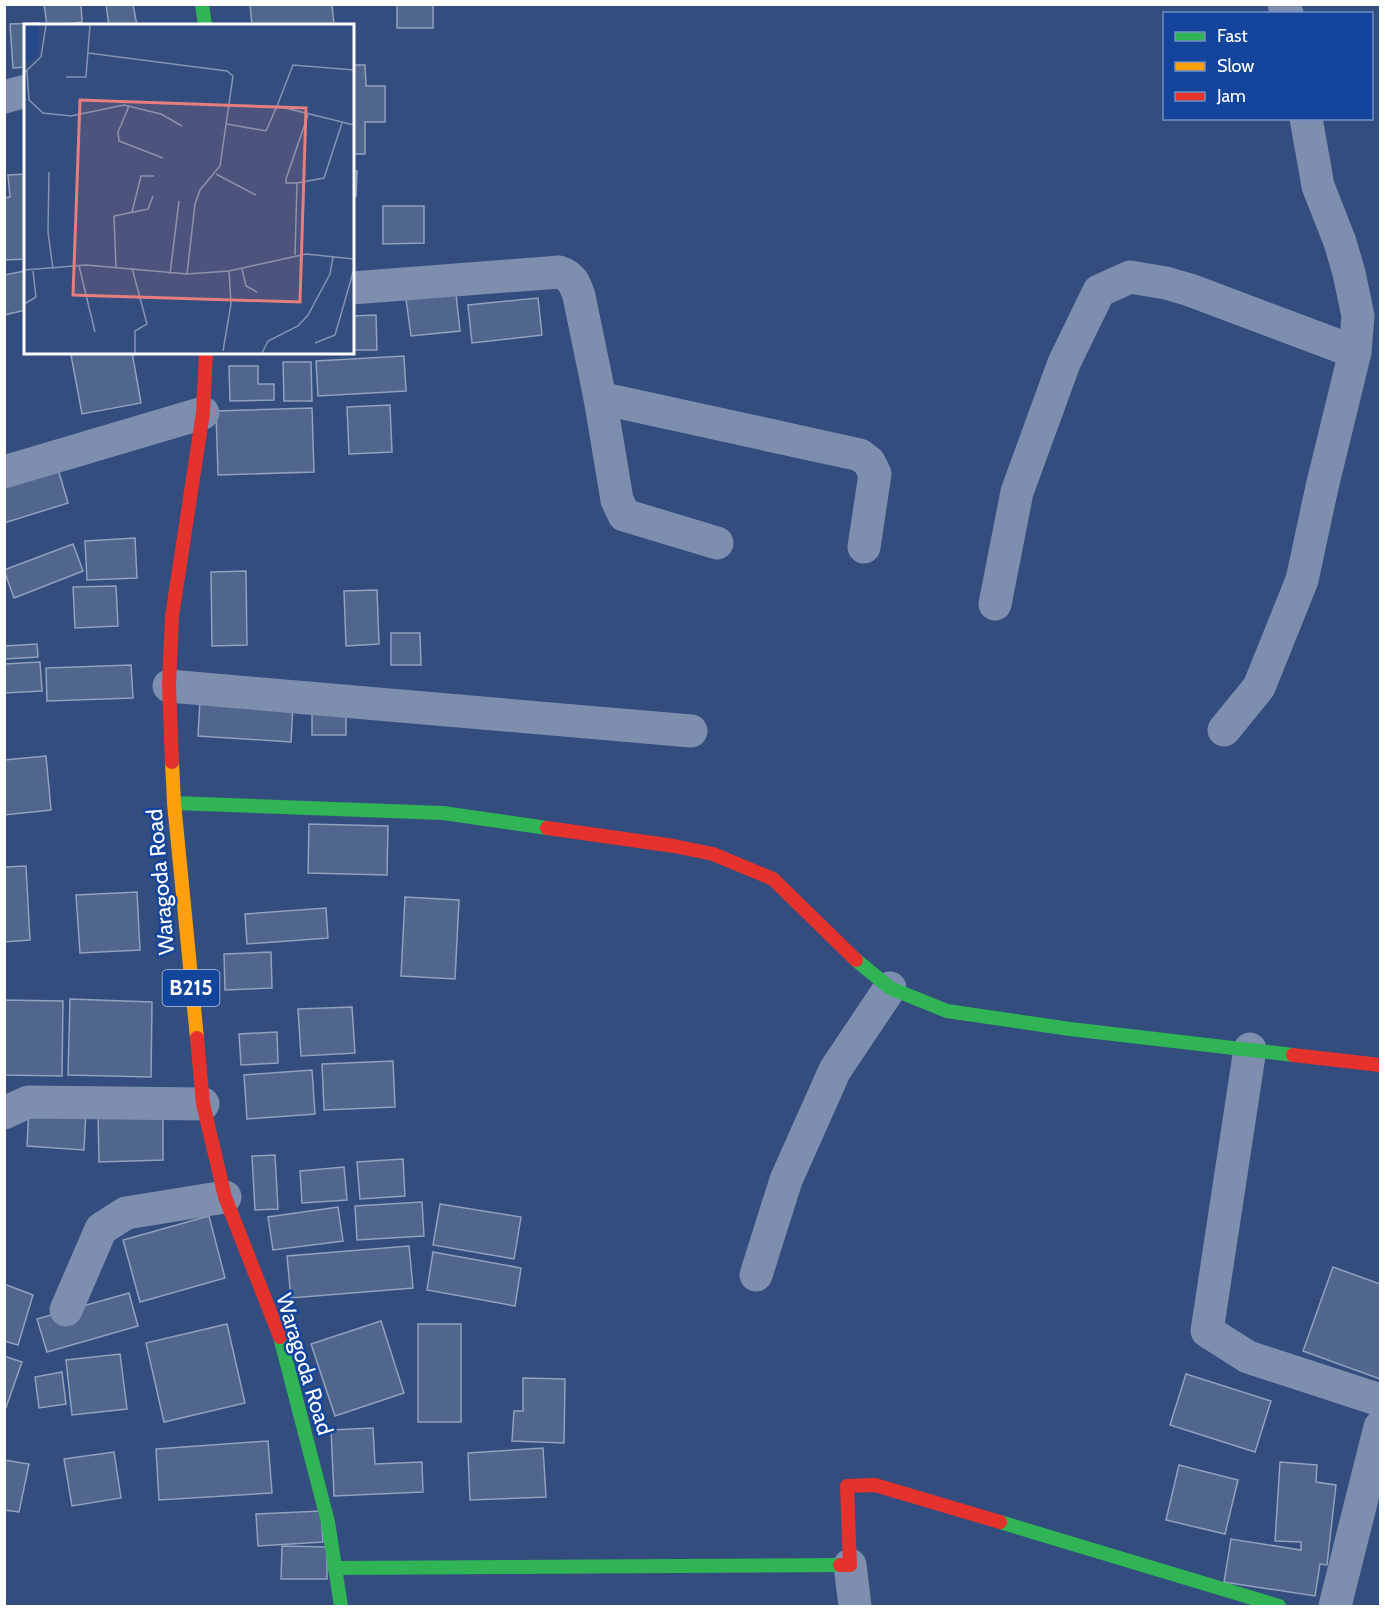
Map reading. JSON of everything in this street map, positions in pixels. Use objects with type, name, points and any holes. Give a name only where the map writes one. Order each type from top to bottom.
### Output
[{"type":"street","points":[[202,4],[205,24]]},
{"type":"street","points":[[4,97],[24,92]]},
{"type":"street","points":[[1224,730],[1259,687],[1302,580],[1355,352],[1358,316],[1352,284],[1340,242],[1318,186],[1306,120]]},
{"type":"street","points":[[354,288],[559,272],[568,274],[579,296],[600,398],[617,500],[624,515],[717,543]]},
{"type":"street","points":[[994,604],[1017,492],[1064,363],[1099,291],[1130,277],[1166,283],[1355,352]]},
{"type":"street","name":"Waragoda Road","points":[[207,354],[202,413],[172,616],[169,686],[174,803],[203,1104],[225,1197],[282,1344],[328,1522],[341,1606]]},
{"type":"street","points":[[600,398],[860,455],[869,462],[875,474],[864,547]]},
{"type":"street","points":[[4,472],[202,413]]},
{"type":"street","points":[[169,686],[691,731]]},
{"type":"street","points":[[174,803],[443,813],[674,846],[713,854],[773,879],[870,973],[890,988],[948,1011],[1070,1029],[1380,1065]]},
{"type":"street","points":[[756,1275],[786,1180],[835,1070],[890,988]]},
{"type":"street","points":[[1250,1049],[1207,1331],[1248,1358],[1380,1400]]},
{"type":"street","points":[[4,1113],[28,1102],[203,1104]]},
{"type":"street","points":[[66,1310],[101,1229],[126,1213],[225,1197]]},
{"type":"street","points":[[1335,1606],[1380,1427]]},
{"type":"street","points":[[855,1606],[850,1565],[847,1486],[875,1485],[1279,1606]]},
{"type":"street","points":[[335,1568],[850,1565]]},
{"type":"building","points":[[44,4],[81,4],[82,22],[47,24]]},
{"type":"building","points":[[106,4],[133,4],[137,24],[109,24]]},
{"type":"building","points":[[250,4],[332,4],[334,24],[252,24]]},
{"type":"building","points":[[397,4],[433,4],[433,28],[397,28]]},
{"type":"building","points":[[39,23],[39,24],[24,24],[24,67],[13,68],[10,24]]},
{"type":"building","points":[[354,65],[365,65],[366,86],[385,86],[385,122],[365,122],[365,154],[354,154]]},
{"type":"building","points":[[354,171],[357,171],[356,196],[354,196]]},
{"type":"building","points":[[24,174],[24,259],[4,260],[4,198],[10,197],[8,175]]},
{"type":"building","points":[[383,206],[424,206],[424,243],[383,244]]},
{"type":"building","points":[[24,271],[24,310],[4,315],[4,275]]},
{"type":"building","points":[[456,294],[460,331],[411,336],[406,299]]},
{"type":"building","points":[[538,298],[542,335],[472,343],[468,305]]},
{"type":"building","points":[[376,315],[377,350],[354,350],[354,316]]},
{"type":"building","points":[[132,354],[141,403],[82,414],[71,355]]},
{"type":"building","points":[[404,356],[406,391],[318,396],[316,361]]},
{"type":"building","points":[[283,362],[311,362],[312,401],[284,401]]},
{"type":"building","points":[[229,366],[258,366],[258,384],[274,384],[274,400],[230,401]]},
{"type":"building","points":[[390,405],[392,452],[349,454],[347,407]]},
{"type":"building","points":[[312,408],[314,472],[218,475],[216,411]]},
{"type":"building","points":[[58,469],[68,503],[4,523],[4,485]]},
{"type":"building","points":[[135,538],[137,578],[87,580],[85,541]]},
{"type":"building","points":[[73,544],[83,571],[14,598],[4,570]]},
{"type":"building","points":[[246,571],[247,645],[212,646],[211,572]]},
{"type":"building","points":[[116,586],[118,626],[75,628],[73,587]]},
{"type":"building","points":[[377,590],[379,644],[346,646],[344,591]]},
{"type":"building","points":[[391,633],[420,633],[421,665],[391,665]]},
{"type":"building","points":[[37,644],[38,657],[4,659],[4,646]]},
{"type":"building","points":[[40,662],[42,691],[4,693],[4,664]]},
{"type":"building","points":[[131,665],[133,698],[47,701],[46,668]]},
{"type":"building","points":[[200,699],[293,704],[291,742],[198,736]]},
{"type":"building","points":[[312,712],[346,712],[346,735],[312,735]]},
{"type":"building","points":[[46,756],[51,810],[4,815],[4,760]]},
{"type":"building","points":[[309,824],[388,826],[387,875],[308,873]]},
{"type":"building","points":[[26,866],[30,940],[4,942],[4,867]]},
{"type":"building","points":[[137,892],[140,950],[80,953],[76,895]]},
{"type":"building","points":[[405,897],[459,900],[455,979],[401,976]]},
{"type":"building","points":[[326,908],[328,938],[247,944],[245,914]]},
{"type":"building","points":[[271,952],[272,988],[225,990],[224,954]]},
{"type":"building","points":[[70,999],[152,1002],[151,1077],[68,1075]]},
{"type":"building","points":[[4,1000],[63,1001],[62,1076],[4,1075]]},
{"type":"building","points":[[352,1007],[355,1053],[301,1056],[298,1009]]},
{"type":"building","points":[[277,1032],[278,1063],[241,1065],[239,1034]]},
{"type":"building","points":[[393,1061],[395,1107],[324,1110],[322,1064]]},
{"type":"building","points":[[312,1070],[315,1114],[247,1119],[244,1075]]},
{"type":"building","points":[[29,1106],[86,1110],[84,1150],[27,1146]]},
{"type":"building","points":[[163,1113],[163,1160],[99,1162],[98,1114]]},
{"type":"building","points":[[275,1155],[278,1209],[255,1210],[252,1156]]},
{"type":"building","points":[[403,1159],[405,1196],[360,1199],[357,1162]]},
{"type":"building","points":[[344,1167],[347,1200],[302,1203],[300,1171]]},
{"type":"building","points":[[422,1202],[424,1236],[357,1240],[355,1206]]},
{"type":"building","points":[[440,1204],[521,1217],[514,1259],[433,1245]]},
{"type":"building","points":[[338,1207],[343,1241],[273,1250],[268,1217]]},
{"type":"building","points":[[209,1216],[225,1278],[140,1302],[123,1240]]},
{"type":"building","points":[[409,1246],[413,1288],[291,1298],[287,1256]]},
{"type":"building","points":[[433,1252],[521,1268],[515,1306],[427,1290]]},
{"type":"building","points":[[1333,1267],[1380,1284],[1380,1379],[1303,1351]]},
{"type":"building","points":[[4,1284],[33,1295],[18,1345],[4,1341]]},
{"type":"building","points":[[129,1293],[138,1326],[47,1352],[37,1319]]},
{"type":"building","points":[[381,1321],[404,1393],[335,1416],[311,1344]]},
{"type":"building","points":[[227,1324],[245,1403],[164,1422],[146,1343]]},
{"type":"building","points":[[418,1324],[461,1324],[461,1422],[418,1422]]},
{"type":"building","points":[[120,1354],[127,1409],[72,1415],[66,1360]]},
{"type":"building","points":[[4,1356],[22,1362],[4,1413]]},
{"type":"building","points":[[62,1372],[66,1404],[39,1408],[35,1377]]},
{"type":"building","points":[[1186,1374],[1271,1401],[1255,1452],[1170,1425]]},
{"type":"building","points":[[523,1378],[565,1379],[564,1443],[512,1441],[514,1411],[523,1411]]},
{"type":"building","points":[[373,1428],[375,1464],[422,1462],[423,1492],[334,1496],[331,1430]]},
{"type":"building","points":[[268,1441],[272,1493],[159,1500],[156,1449]]},
{"type":"building","points":[[543,1448],[546,1497],[470,1500],[468,1453]]},
{"type":"building","points":[[114,1452],[121,1498],[72,1506],[64,1459]]},
{"type":"building","points":[[4,1460],[29,1464],[19,1512],[4,1510]]},
{"type":"building","points":[[1280,1462],[1317,1465],[1316,1482],[1336,1485],[1327,1565],[1320,1564],[1315,1596],[1224,1582],[1231,1539],[1301,1550],[1301,1542],[1275,1541]]},
{"type":"building","points":[[1179,1465],[1238,1480],[1225,1534],[1166,1520]]},
{"type":"building","points":[[321,1511],[323,1542],[258,1546],[256,1514]]},
{"type":"building","points":[[282,1546],[327,1547],[327,1579],[281,1579]]},
{"type":"traffic: fast","points":[[202,4],[205,24]]},
{"type":"traffic: fast","points":[[174,803],[443,813],[547,828]]},
{"type":"traffic: fast","points":[[856,960],[890,988],[947,1011],[1070,1029],[1293,1055]]},
{"type":"traffic: fast","points":[[280,1337],[328,1522],[341,1606]]},
{"type":"traffic: fast","points":[[1000,1522],[1279,1606]]},
{"type":"traffic: fast","points":[[335,1568],[840,1565]]},
{"type":"traffic: slow","points":[[172,762],[197,1038]]},
{"type":"traffic: jam","points":[[172,762],[169,686],[172,616],[203,413],[206,354]]},
{"type":"traffic: jam","points":[[547,828],[674,846],[713,854],[773,879],[856,960]]},
{"type":"traffic: jam","points":[[197,1038],[203,1104],[225,1197],[280,1337]]},
{"type":"traffic: jam","points":[[1293,1055],[1380,1065]]},
{"type":"traffic: jam","points":[[840,1565],[850,1565],[847,1486],[875,1485],[1000,1522]]}]
